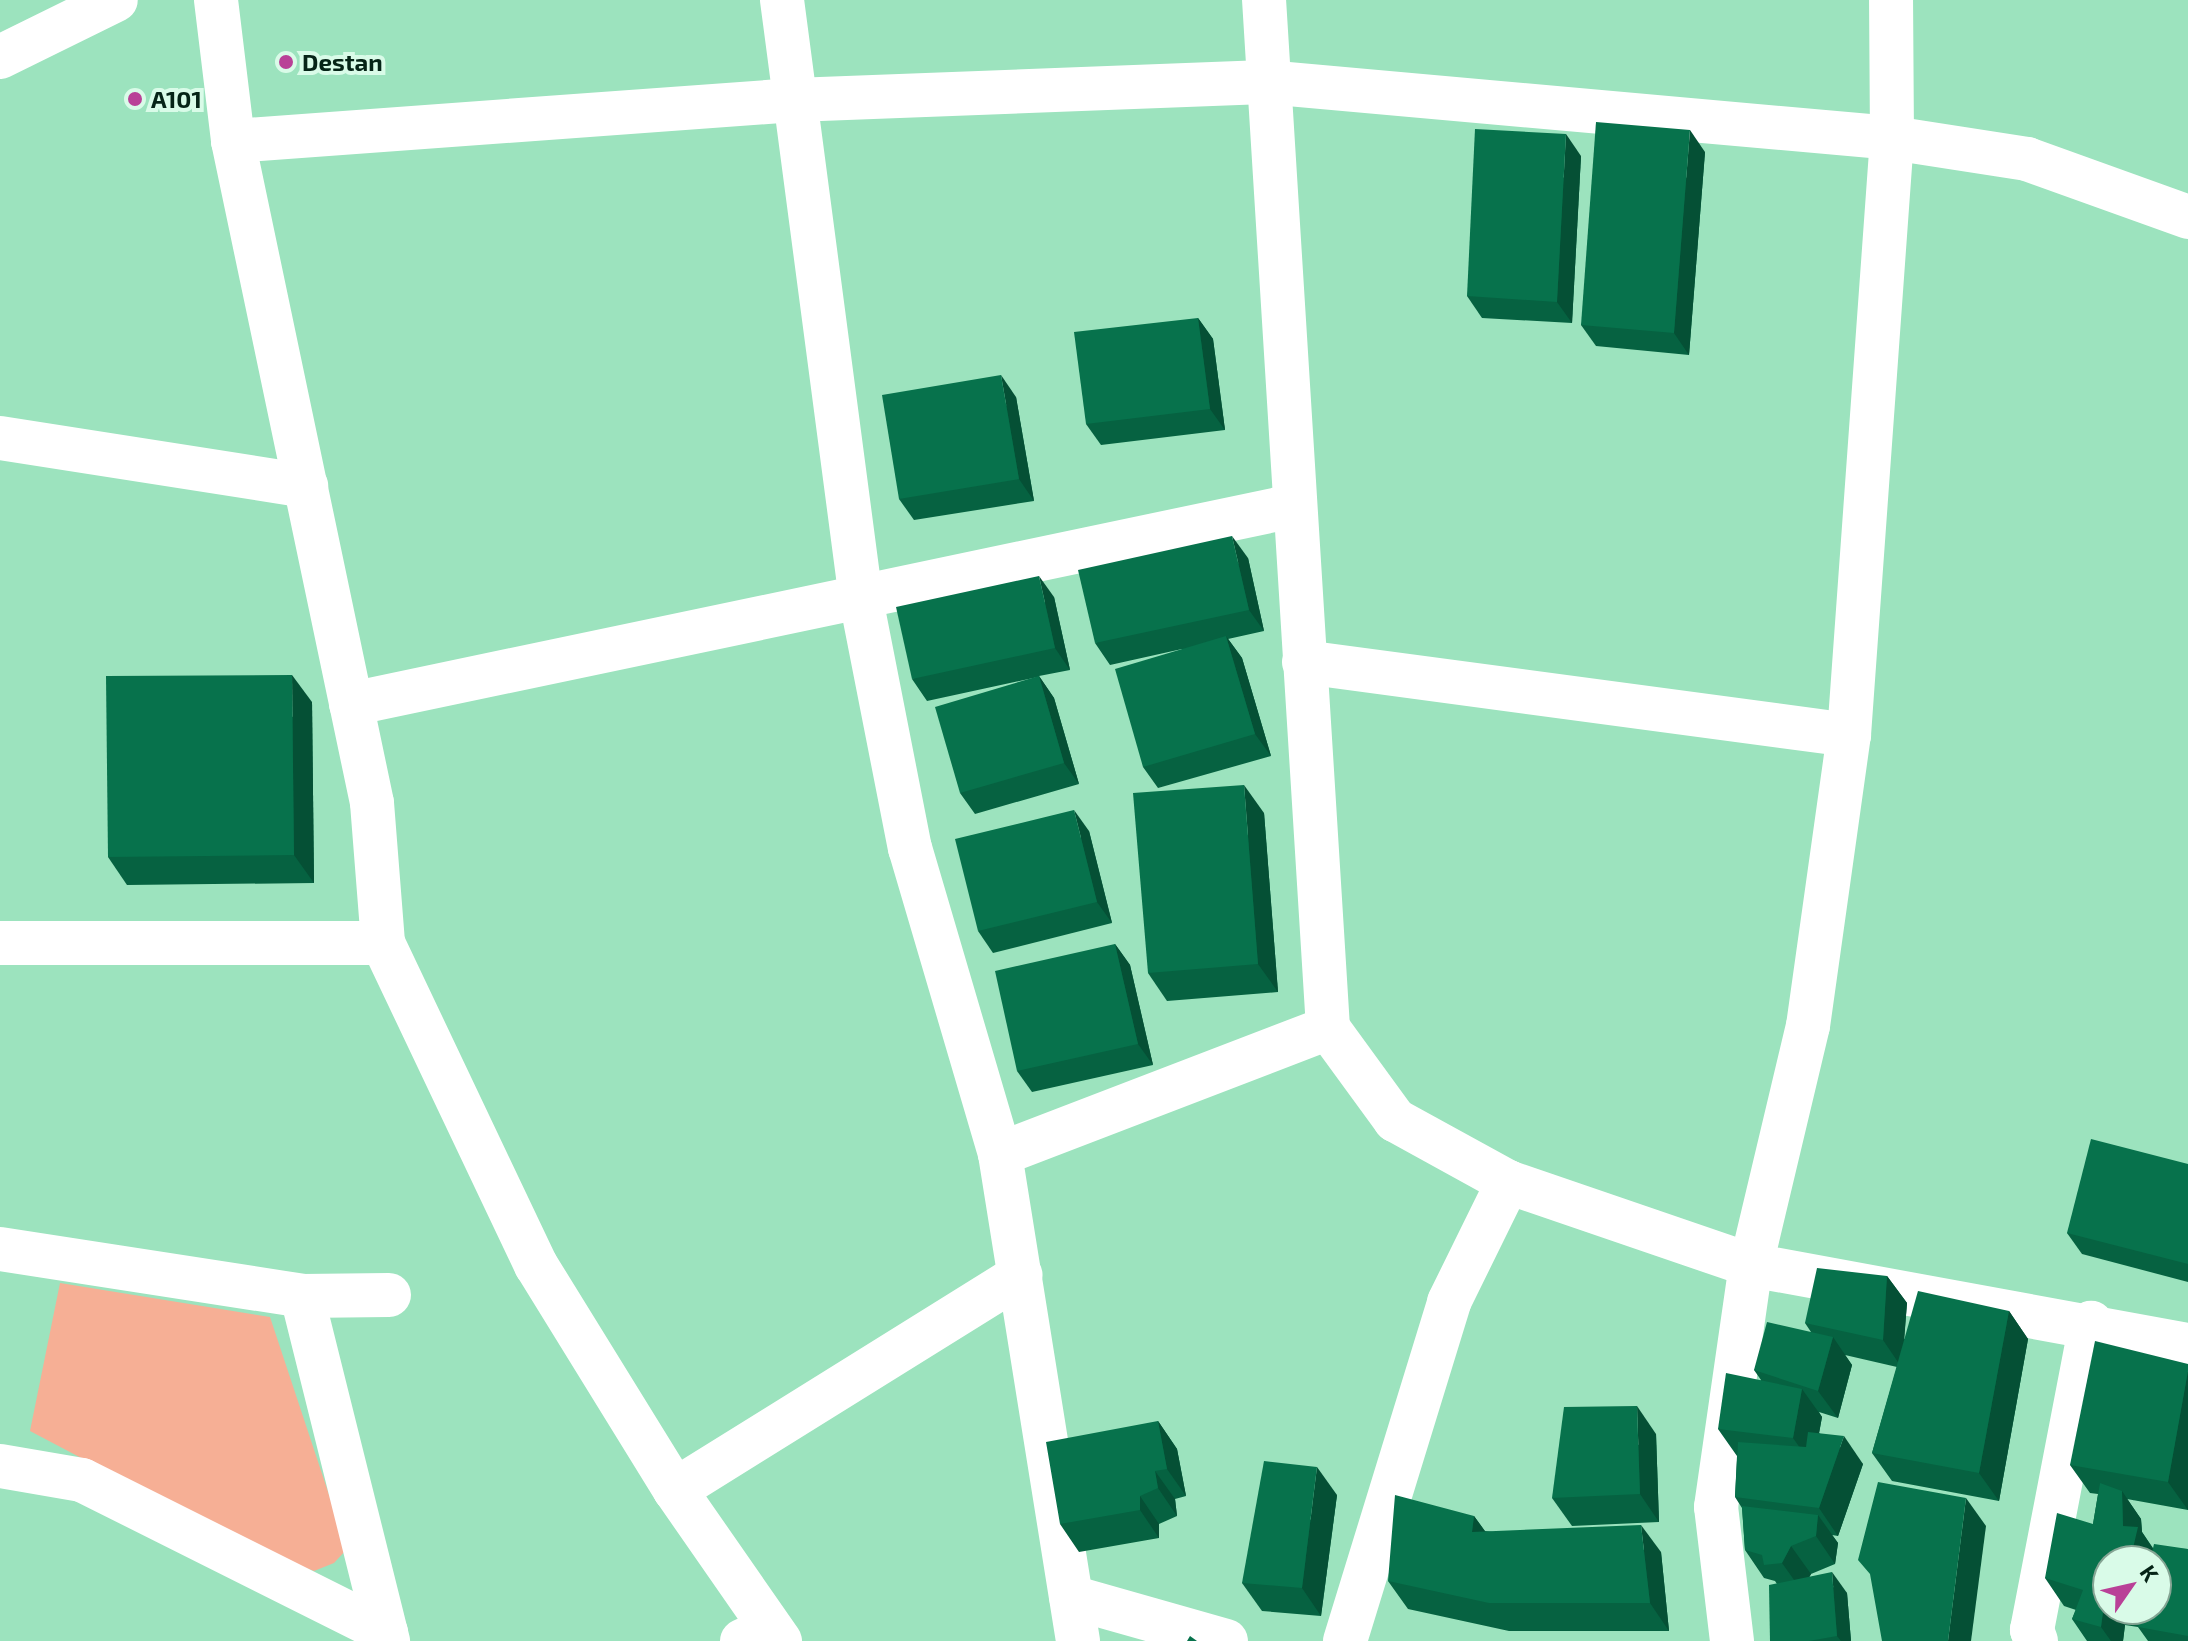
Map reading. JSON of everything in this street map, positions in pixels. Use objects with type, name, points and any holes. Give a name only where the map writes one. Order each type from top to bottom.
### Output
[{"type":"street","points":[[0,57],[116,0]]},
{"type":"street","points":[[216,0],[233,141],[372,803],[383,943],[536,1265],[764,1637]]},
{"type":"street","points":[[782,0],[861,599],[910,848],[1000,1154],[1078,1641]]},
{"type":"street","points":[[1264,0],[1265,82],[1328,1028],[1395,1120],[1508,1182],[1751,1265],[2091,1323],[2188,1345]]},
{"type":"street","points":[[1732,1641],[1716,1507],[1751,1265],[1808,1026],[1849,735],[1892,138],[1891,0]]},
{"type":"street","points":[[233,141],[794,100],[1265,82],[1892,138],[2027,159],[2188,217]]},
{"type":"street","points":[[0,438],[306,486]]},
{"type":"street","points":[[351,704],[1293,506]]},
{"type":"street","points":[[1304,662],[1849,735]]},
{"type":"street","points":[[0,943],[383,943]]},
{"type":"street","points":[[1000,1154],[1328,1028]]},
{"type":"street","points":[[1345,1641],[1449,1302],[1508,1182]]},
{"type":"street","points":[[0,1249],[302,1296],[389,1295]]},
{"type":"street","points":[[675,1490],[1020,1275]]},
{"type":"street","points":[[302,1296],[387,1637]]},
{"type":"street","points":[[2036,1641],[2032,1630],[2091,1323]]},
{"type":"street","points":[[0,1466],[82,1480],[387,1637]]},
{"type":"street","points":[[1071,1597],[1226,1641]]},
{"type":"shaded area","points":[[60,1283],[270,1317],[347,1549],[334,1563],[314,1571],[254,1549],[30,1431]]},
{"type":"building","points":[[1596,122],[1690,130],[1674,333],[1581,325]]},
{"type":"building","points":[[1475,129],[1566,134],[1557,302],[1467,296]]},
{"type":"building","points":[[1198,318],[1210,409],[1086,424],[1074,332]]},
{"type":"building","points":[[1001,375],[1019,479],[899,499],[882,395]]},
{"type":"building","points":[[1232,536],[1249,610],[1095,643],[1078,570]]},
{"type":"building","points":[[1039,576],[1055,648],[912,679],[896,607]]},
{"type":"building","points":[[1226,636],[1255,734],[1143,767],[1115,669]]},
{"type":"building","points":[[292,675],[294,855],[108,857],[106,676]]},
{"type":"building","points":[[1039,676],[1064,763],[960,793],[935,707]]},
{"type":"building","points":[[1244,785],[1258,964],[1148,973],[1133,793]]},
{"type":"building","points":[[1074,810],[1097,902],[978,931],[955,839]]},
{"type":"building","points":[[1115,944],[1138,1044],[1017,1071],[995,971]]},
{"type":"building","points":[[2091,1139],[2188,1164],[2188,1264],[2067,1233]]},
{"type":"building","points":[[1817,1268],[1887,1276],[1883,1340],[1805,1323]]},
{"type":"building","points":[[1918,1291],[2009,1311],[1979,1473],[1872,1453]]},
{"type":"building","points":[[1767,1322],[1833,1337],[1818,1391],[1754,1370]]},
{"type":"building","points":[[2095,1341],[2188,1364],[2168,1482],[2070,1465]]},
{"type":"building","points":[[1726,1373],[1802,1389],[1793,1438],[1718,1429]]},
{"type":"building","points":[[1637,1406],[1640,1494],[1552,1498],[1564,1407]]},
{"type":"building","points":[[1158,1421],[1167,1469],[1155,1471],[1158,1488],[1140,1496],[1140,1510],[1060,1524],[1046,1442]]},
{"type":"building","points":[[1808,1432],[1844,1436],[1819,1508],[1735,1497],[1738,1442],[1806,1447]]},
{"type":"building","points":[[1264,1461],[1317,1467],[1302,1588],[1242,1583]]},
{"type":"building","points":[[1878,1482],[1966,1498],[1948,1641],[1882,1641],[1870,1574],[1858,1560]]},
{"type":"building","points":[[2100,1483],[2122,1491],[2123,1526],[2138,1527],[2134,1545],[2092,1545],[2092,1625],[2072,1619],[2083,1590],[2045,1578],[2057,1513],[2093,1524]]},
{"type":"building","points":[[1395,1495],[1474,1516],[1472,1532],[1641,1525],[1650,1603],[1489,1603],[1388,1581]]},
{"type":"building","points":[[1742,1506],[1818,1515],[1816,1536],[1791,1546],[1782,1563],[1764,1565],[1762,1555],[1745,1550]]},
{"type":"building","points":[[2172,1547],[2188,1549],[2188,1636],[2138,1627],[2172,1625]]},
{"type":"building","points":[[1832,1572],[1837,1636],[1809,1641],[1770,1641],[1769,1585]]},
{"type":"place","name":"Destan","points":[[286,62]]},
{"type":"place","name":"A101","points":[[135,99]]}]
